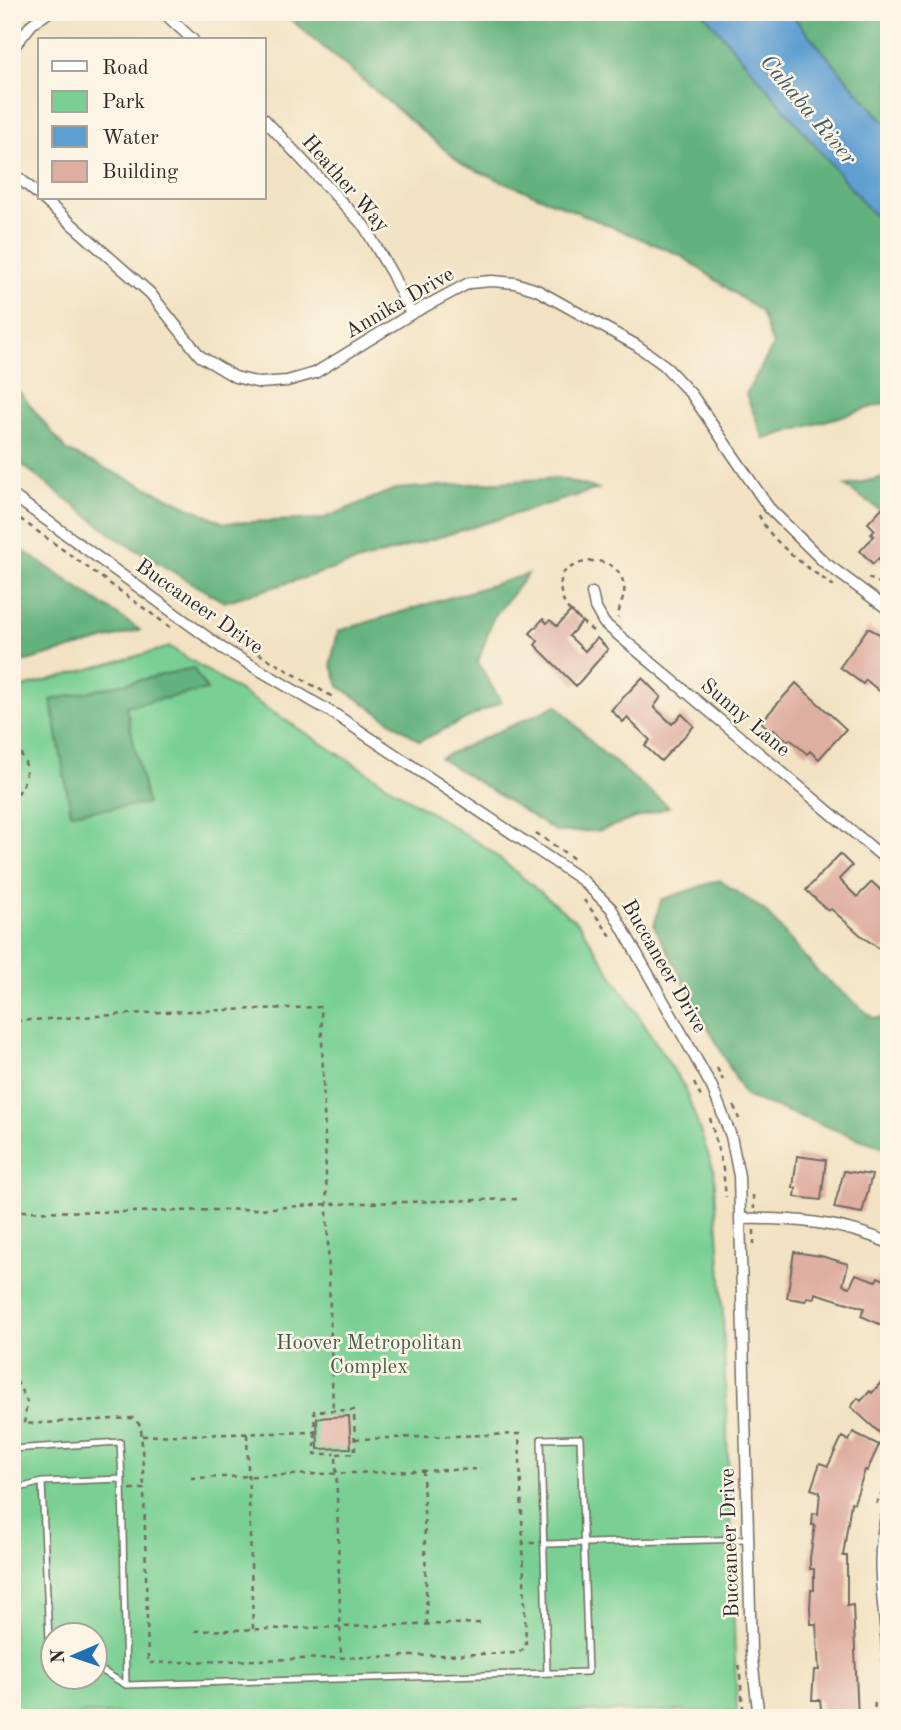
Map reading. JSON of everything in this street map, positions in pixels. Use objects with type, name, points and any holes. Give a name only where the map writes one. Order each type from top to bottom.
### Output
[{"type":"street","points":[[12,49],[32,24],[49,12]]},
{"type":"street","points":[[163,12],[191,38]]},
{"type":"street","name":"Heather Way","points":[[266,121],[364,226],[411,314]]},
{"type":"street","name":"Annika Drive","points":[[12,172],[38,194]]},
{"type":"street","name":"Annika Drive","points":[[44,200],[150,293],[200,356],[235,377],[260,383],[287,381],[315,373],[411,314],[469,283],[515,283],[537,290],[636,345],[664,365],[692,395],[769,509],[824,562],[889,610]]},
{"type":"street","name":"Buccaneer Drive","points":[[12,495],[222,648],[336,715],[397,755],[582,880],[611,908],[712,1087],[731,1136],[738,1176],[741,1220],[751,1651],[759,1718]]},
{"type":"street","name":"Sunny Lane","points":[[592,593],[595,607],[604,624],[889,862]]},
{"type":"street","points":[[741,1220],[803,1221],[849,1228],[889,1243]]},
{"type":"street","points":[[888,1718],[887,1613],[880,1553],[881,1533],[889,1508]]},
{"type":"lane","points":[[108,1674],[126,1685],[588,1672],[580,1438],[541,1439],[547,1673]]},
{"type":"lane","points":[[12,1449],[120,1442],[126,1685]]},
{"type":"lane","points":[[12,1490],[42,1482],[122,1479]]},
{"type":"lane","points":[[42,1482],[48,1622]]},
{"type":"lane","points":[[544,1544],[748,1539]]},
{"type":"path","points":[[12,513],[173,629]]},
{"type":"path","points":[[218,629],[343,704]]},
{"type":"path","points":[[12,746],[20,752],[26,769],[24,787],[12,802]]},
{"type":"path","points":[[527,827],[583,865]]},
{"type":"path","points":[[584,900],[613,939]]},
{"type":"path","points":[[12,947],[16,1021],[18,1211],[18,1270],[12,1312]]},
{"type":"path","points":[[16,1021],[162,1012],[321,1007],[333,1411]]},
{"type":"path","points":[[716,1066],[726,1088]]},
{"type":"path","points":[[693,1081],[705,1104]]},
{"type":"path","points":[[730,1098],[741,1129]]},
{"type":"path","points":[[709,1114],[723,1169],[727,1200]]},
{"type":"path","points":[[752,1185],[754,1246]]},
{"type":"path","points":[[12,1211],[245,1210],[328,1204],[517,1199]]},
{"type":"path","points":[[754,1237],[762,1232]]},
{"type":"path","points":[[12,1372],[27,1402],[24,1424],[132,1418],[141,1426],[148,1663],[518,1653],[526,1647],[523,1543]]},
{"type":"path","points":[[354,1410],[355,1453],[315,1454],[315,1432],[314,1411],[354,1410]]},
{"type":"path","points":[[142,1436],[315,1432]]},
{"type":"path","points":[[247,1434],[253,1629]]},
{"type":"path","points":[[336,1454],[341,1658]]},
{"type":"path","points":[[191,1478],[481,1469]]},
{"type":"path","points":[[423,1470],[427,1625]]},
{"type":"path","points":[[122,1489],[144,1489]]},
{"type":"path","points":[[195,1631],[483,1623]]},
{"type":"path","points":[[738,1655],[744,1718]]},
{"type":"green space","points":[[282,12],[703,12],[889,230],[889,402],[764,439],[746,394],[773,346],[761,312],[680,255],[463,165]]},
{"type":"green space","points":[[789,12],[889,12],[889,128]]},
{"type":"green space","points":[[12,383],[67,451],[224,523],[322,519],[395,489],[558,478],[598,489],[224,602],[118,539],[12,457]]},
{"type":"green space","points":[[889,476],[889,516],[845,486]]},
{"type":"green space","points":[[12,543],[140,630],[12,665]]},
{"type":"green space","points":[[528,574],[493,618],[478,662],[501,702],[420,741],[339,686],[331,663],[338,631]]},
{"type":"green space","name":"Hoover Metropolitan Complex","points":[[170,647],[488,849],[579,924],[685,1088],[714,1171],[722,1293],[737,1711],[12,1715],[12,690]]},
{"type":"green space","points":[[193,668],[207,690],[126,706],[147,804],[71,813],[51,700]]},
{"type":"green space","points":[[557,705],[596,747],[669,807],[598,831],[557,832],[440,758]]},
{"type":"green space","points":[[719,880],[765,911],[817,971],[873,1018],[889,1017],[889,1145],[881,1147],[745,1096],[654,926],[661,900]]},
{"type":"water","name":"Cahaba River","points":[[703,12],[789,12],[889,128],[889,230],[873,214]]},
{"type":"building","points":[[889,500],[889,566],[879,558],[873,564],[860,551],[874,536],[871,534],[875,530],[868,523]]},
{"type":"building","points":[[571,611],[582,622],[569,636],[585,651],[597,638],[608,649],[576,686],[535,645],[538,641],[530,633],[543,619],[547,623],[550,620],[557,626]]},
{"type":"building","points":[[868,628],[889,639],[889,699],[866,680],[863,684],[840,667]]},
{"type":"building","points":[[642,678],[661,697],[654,707],[672,724],[682,714],[694,726],[661,761],[645,746],[650,740],[627,718],[623,722],[611,710]]},
{"type":"building","points":[[796,683],[846,729],[819,759],[810,751],[807,754],[774,729],[772,732],[761,722]]},
{"type":"building","points":[[840,854],[852,866],[839,879],[857,897],[872,882],[889,898],[889,942],[883,951],[831,909],[828,911],[806,890]]},
{"type":"building","points":[[797,1156],[826,1160],[821,1200],[795,1197],[796,1188],[793,1188]]},
{"type":"building","points":[[844,1171],[872,1175],[862,1213],[834,1208]]},
{"type":"building","points":[[794,1252],[848,1264],[843,1285],[850,1287],[856,1274],[876,1281],[878,1277],[889,1282],[889,1320],[886,1327],[861,1316],[864,1308],[815,1293],[814,1298],[807,1297],[806,1301],[787,1298]]},
{"type":"building","points":[[889,1373],[889,1427],[882,1435],[851,1407],[858,1398],[861,1401],[870,1391],[872,1393]]},
{"type":"building","points":[[349,1416],[351,1448],[318,1449],[317,1418]]},
{"type":"building","points":[[853,1432],[879,1445],[867,1471],[865,1470],[854,1503],[851,1502],[843,1556],[847,1556],[847,1606],[853,1605],[858,1718],[822,1718],[820,1700],[812,1700],[814,1670],[819,1670],[816,1624],[811,1624],[814,1569],[810,1569],[810,1558],[815,1525],[812,1525],[813,1513],[818,1514],[820,1492],[811,1489],[820,1463],[828,1466],[842,1437],[849,1441]]}]
